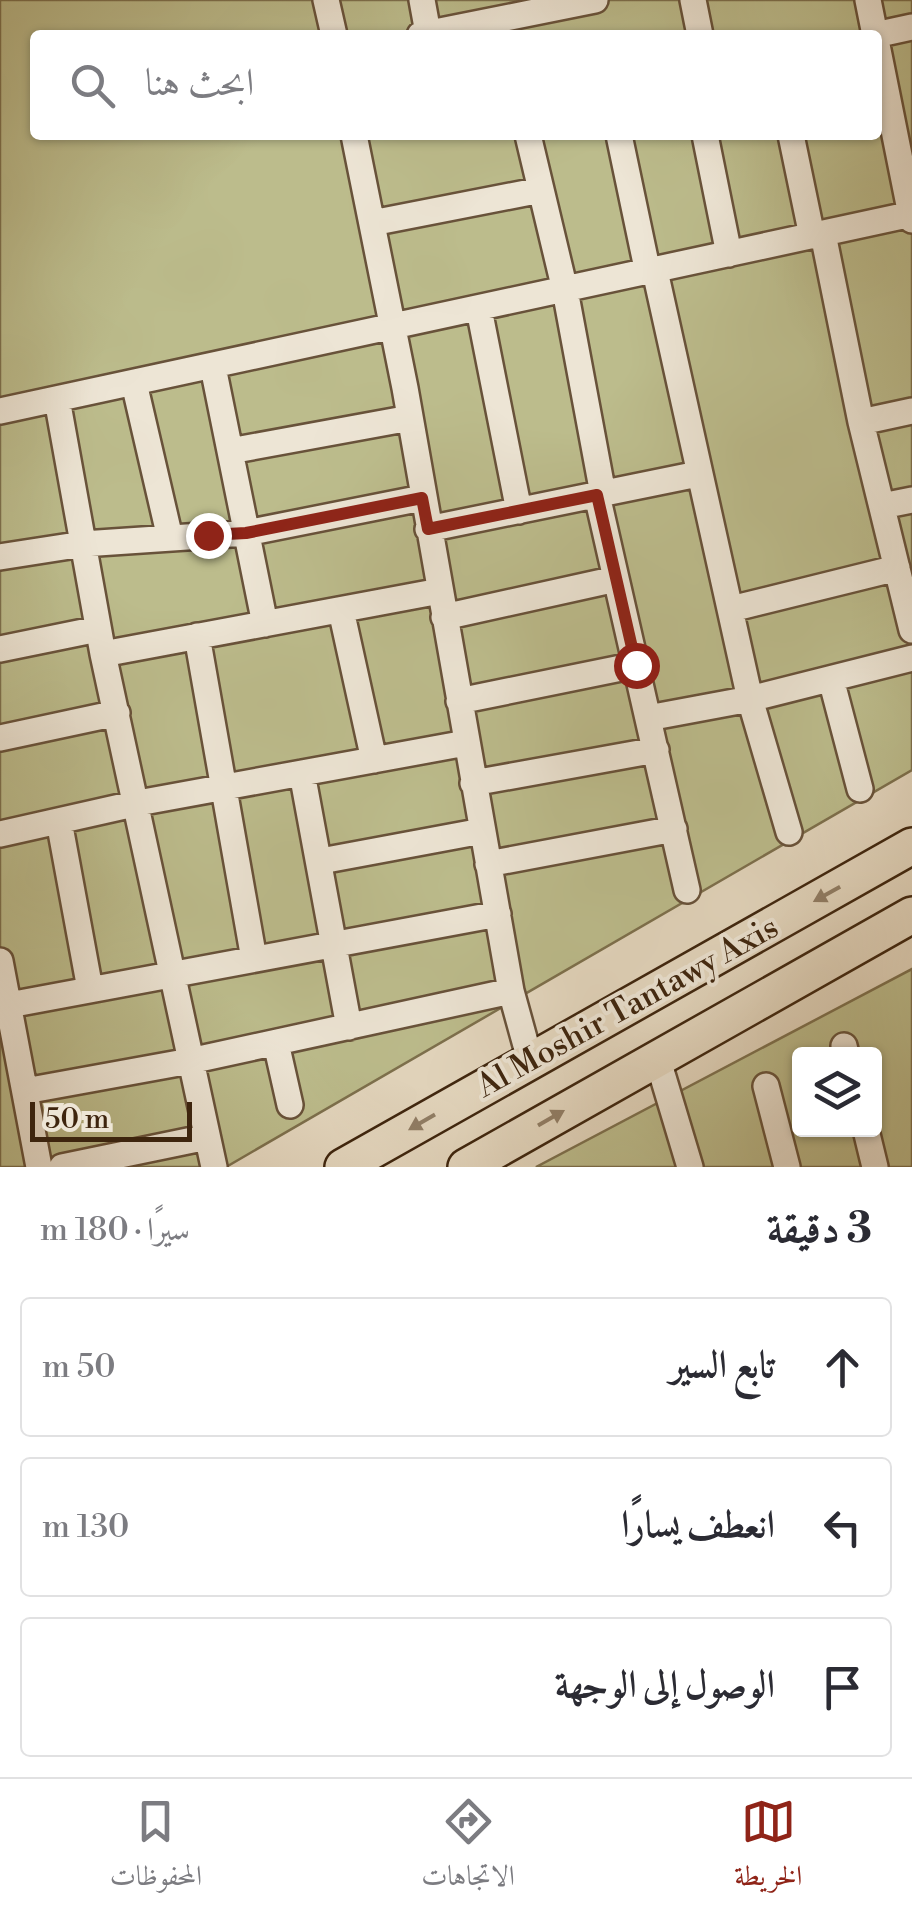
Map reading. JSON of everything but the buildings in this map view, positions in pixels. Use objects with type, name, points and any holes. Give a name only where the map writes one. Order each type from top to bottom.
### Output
[{"type":"highway","name":"Al Moshir Tantawy Axis","points":[[342,1167],[912,846]]},
{"type":"highway","name":"Al Moshir Tantawy Axis","points":[[466,1167],[912,915]]},
{"type":"lane","points":[[326,0],[333,30]]},
{"type":"lane","points":[[422,0],[424,30]]},
{"type":"lane","points":[[445,30],[595,0]]},
{"type":"lane","points":[[693,0],[699,30]]},
{"type":"lane","points":[[868,0],[874,30]]},
{"type":"lane","points":[[882,33],[912,27]]},
{"type":"lane","points":[[0,411],[912,216],[902,113],[882,59]]},
{"type":"lane","points":[[359,140],[511,992],[530,1060]]},
{"type":"lane","points":[[529,140],[565,290],[616,580],[687,890]]},
{"type":"lane","points":[[619,140],[750,699],[788,832]]},
{"type":"lane","points":[[705,140],[729,254]]},
{"type":"lane","points":[[793,140],[904,582],[912,630]]},
{"type":"lane","points":[[372,223],[541,190]]},
{"type":"lane","points":[[479,308],[518,511]]},
{"type":"lane","points":[[213,367],[264,624]]},
{"type":"lane","points":[[134,384],[170,538]]},
{"type":"lane","points":[[57,400],[100,641],[214,1167]]},
{"type":"lane","points":[[861,422],[912,411]]},
{"type":"lane","points":[[230,451],[410,418]]},
{"type":"lane","points":[[428,529],[698,474]]},
{"type":"lane","points":[[1,552],[246,533],[422,498]]},
{"type":"lane","points":[[882,506],[912,500]]},
{"type":"lane","points":[[444,618],[616,580]]},
{"type":"lane","points":[[730,609],[904,582]]},
{"type":"lane","points":[[0,649],[197,636],[440,591]]},
{"type":"lane","points":[[342,610],[374,760]]},
{"type":"lane","points":[[197,636],[254,959]]},
{"type":"lane","points":[[648,718],[750,699],[912,658]]},
{"type":"lane","points":[[459,700],[636,665]]},
{"type":"lane","points":[[830,679],[860,788]]},
{"type":"lane","points":[[0,738],[117,714]]},
{"type":"lane","points":[[0,834],[138,803],[466,743]]},
{"type":"lane","points":[[474,783],[656,750]]},
{"type":"lane","points":[[302,773],[350,1027]]},
{"type":"lane","points":[[59,820],[90,990]]},
{"type":"lane","points":[[488,864],[674,829]]},
{"type":"lane","points":[[320,860],[482,831]]},
{"type":"lane","points":[[9,1005],[498,914]]},
{"type":"lane","points":[[0,960],[39,1167]]},
{"type":"lane","points":[[25,1091],[190,1061],[511,992]]},
{"type":"lane","points":[[276,1043],[290,1104]]},
{"type":"lane","points":[[657,1056],[690,1167]]},
{"type":"lane","points":[[766,1086],[787,1167]]},
{"type":"lane","points":[[868,1137],[875,1167]]},
{"type":"lane","points":[[62,1167],[207,1138]]},
{"type":"green space","points":[[0,0],[912,0],[912,770],[226,1167],[0,1167]]},
{"type":"green space","points":[[912,969],[912,1167],[536,1167]]},
{"type":"route","points":[[208,535],[246,533],[422,498],[428,529],[597,495],[636,665]]}]
